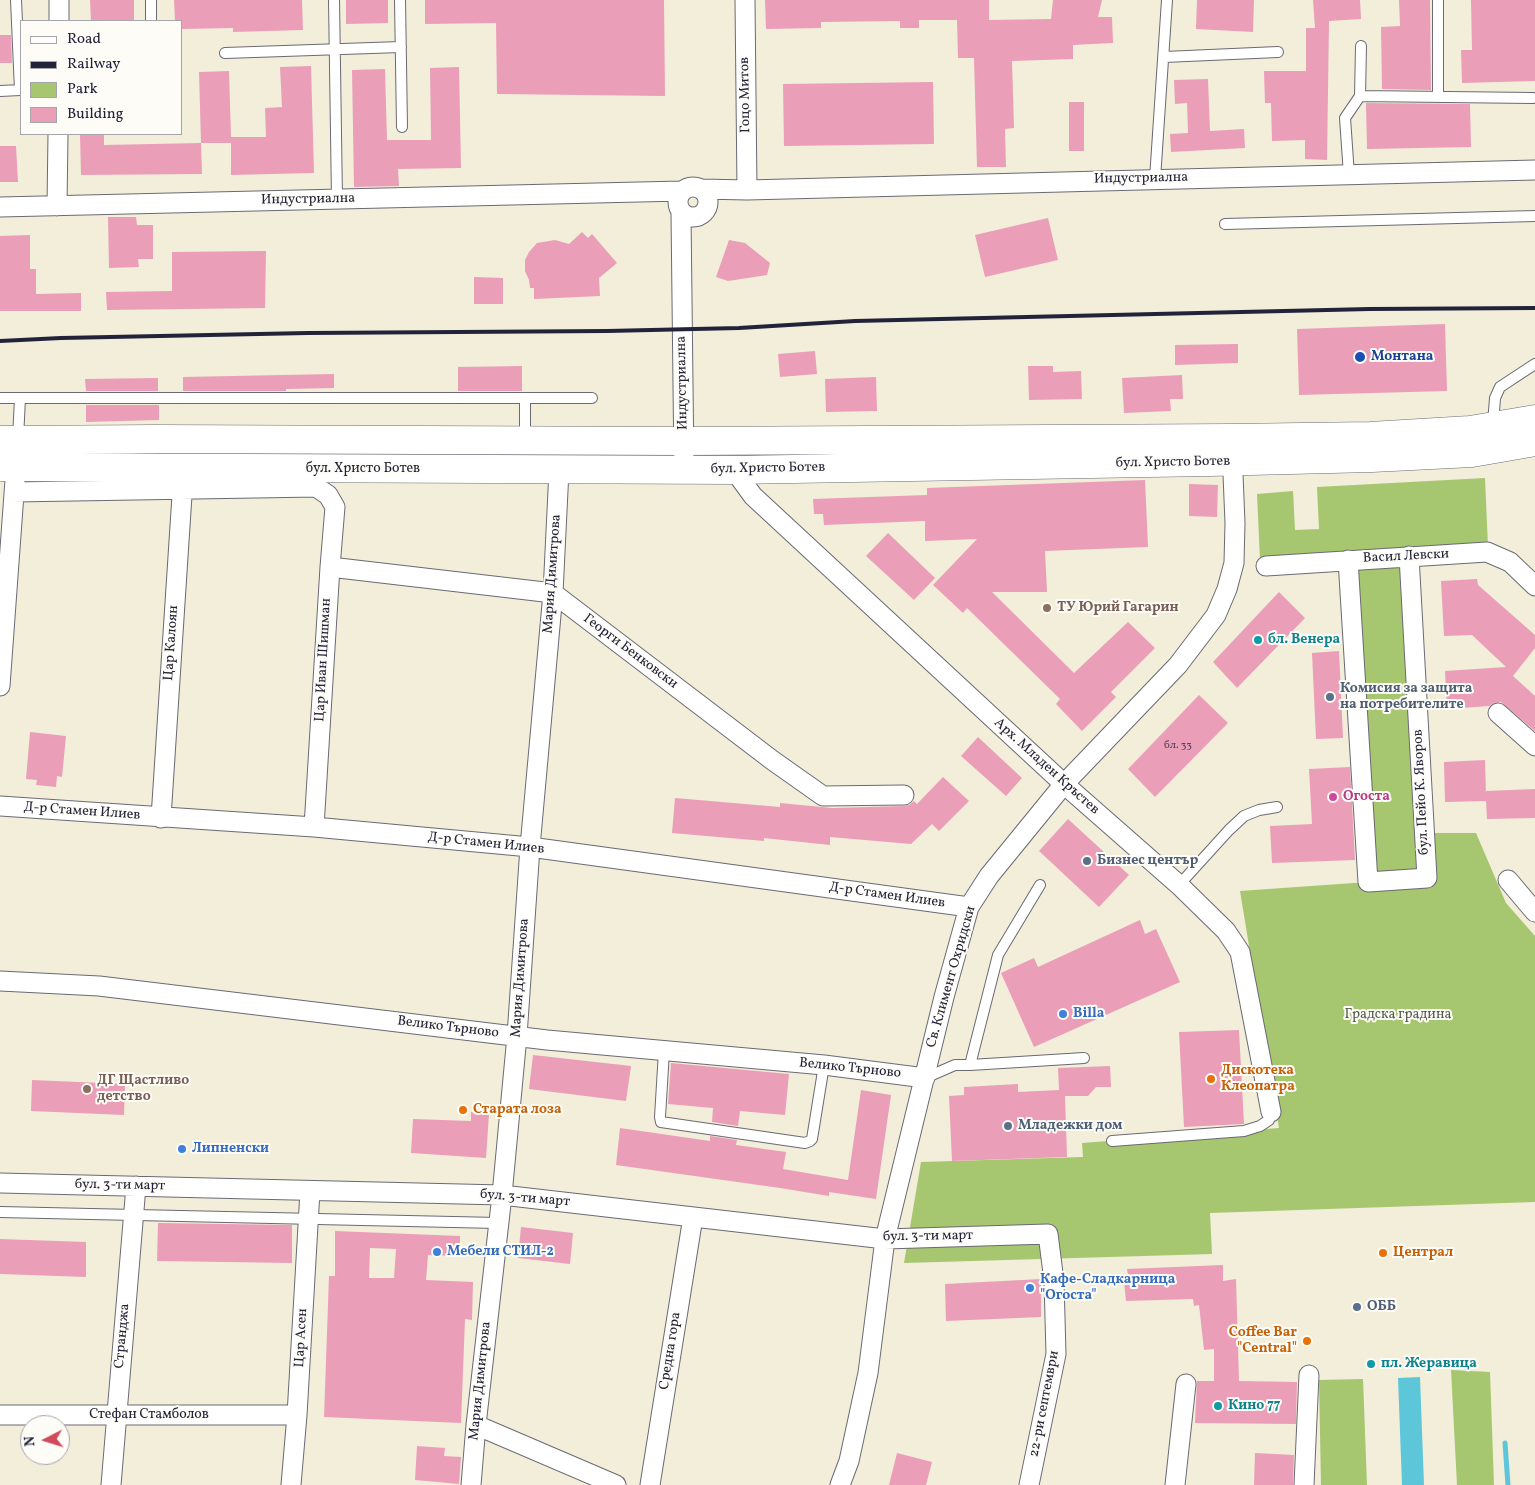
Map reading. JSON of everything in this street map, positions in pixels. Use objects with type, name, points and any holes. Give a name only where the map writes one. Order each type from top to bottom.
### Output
[{"type":"main road","name":"бул. Христо Ботев","points":[[10,476],[183,479],[559,470],[734,470],[1232,450],[1370,436],[1470,430],[1535,419]]},
{"type":"main road","name":"бул. Христо Ботев","points":[[9,440],[684,442],[1232,450],[1372,458],[1472,453],[1535,442]]},
{"type":"street","points":[[59,0],[59,20]]},
{"type":"street","name":"Гоцо Митов","points":[[745,0],[747,190]]},
{"type":"street","points":[[57,206],[58,135]]},
{"type":"street","name":"Индустриална","points":[[684,470],[682,296],[691,187],[747,190],[1535,170]]},
{"type":"street","name":"Индустриална","points":[[0,208],[616,192],[689,208],[731,197],[747,190]]},
{"type":"street","points":[[0,686],[10,476],[9,440]]},
{"type":"street","name":"Св. Климент Охридски","points":[[840,1485],[849,1461],[868,1373],[885,1239],[944,997],[969,907],[989,876],[1064,784],[1178,665],[1216,615],[1228,589],[1234,563],[1235,523],[1232,450]]},
{"type":"street","name":"Мария Димитрова","points":[[471,1485],[517,1036],[530,847],[553,593],[559,470]]},
{"type":"street","name":"Арх. Младен Кръстев","points":[[734,470],[753,496],[1064,784],[1179,885],[1226,931],[1240,952],[1271,1112]]},
{"type":"street","name":"Цар Иван Шишман","points":[[183,479],[316,487],[328,495],[335,507],[314,827]]},
{"type":"street","name":"Цар Калоян","points":[[161,818],[183,479]]},
{"type":"street","name":"Васил Левски","points":[[1266,566],[1487,552],[1510,562],[1535,585]]},
{"type":"street","name":"бул. Пейо К. Яворов","points":[[1348,560],[1368,882],[1427,878],[1409,556]]},
{"type":"street","points":[[330,567],[553,593]]},
{"type":"street","name":"Георги Бенковски","points":[[553,593],[764,754],[823,796],[904,795]]},
{"type":"street","points":[[1498,714],[1535,746]]},
{"type":"street","name":"Д-р Стамен Илиев","points":[[0,806],[314,827],[530,847],[969,907]]},
{"type":"street","points":[[1508,880],[1535,912]]},
{"type":"street","name":"Велико Търново","points":[[0,981],[99,986],[517,1036],[824,1065],[925,1078]]},
{"type":"street","name":"бул. 3-ти март","points":[[0,1183],[502,1195],[885,1239],[1048,1234]]},
{"type":"street","name":"Странджа","points":[[112,1485],[116,1415],[136,1186]]},
{"type":"street","name":"Цар Асен","points":[[291,1485],[310,1191]]},
{"type":"street","name":"Средна гора","points":[[650,1485],[693,1217]]},
{"type":"street","name":"22-ри септември","points":[[1029,1485],[1056,1354],[1054,1281],[1048,1234]]},
{"type":"street","points":[[1304,1485],[1309,1375]]},
{"type":"street","points":[[1175,1485],[1186,1384]]},
{"type":"street","name":"Стефан Стамболов","points":[[0,1415],[297,1415]]},
{"type":"street","points":[[476,1425],[616,1485]]},
{"type":"lane","points":[[0,91],[20,90],[16,0]]},
{"type":"lane","points":[[151,0],[151,20]]},
{"type":"lane","points":[[334,0],[337,199]]},
{"type":"lane","points":[[400,0],[402,128]]},
{"type":"lane","points":[[1155,179],[1167,0]]},
{"type":"lane","points":[[1438,0],[1438,97]]},
{"type":"lane","points":[[1349,175],[1345,118],[1360,96],[1362,46]]},
{"type":"lane","points":[[225,53],[401,47]]},
{"type":"lane","points":[[1164,57],[1278,52]]},
{"type":"lane","points":[[1360,96],[1533,98]]},
{"type":"lane","points":[[1225,224],[1535,216]]},
{"type":"lane","points":[[1493,427],[1495,398],[1500,387],[1535,364]]},
{"type":"lane","points":[[0,398],[592,398]]},
{"type":"lane","points":[[9,440],[20,398]]},
{"type":"lane","points":[[524,441],[525,399]]},
{"type":"lane","points":[[1179,885],[1244,816],[1259,810],[1277,807]]},
{"type":"lane","points":[[970,1065],[998,955],[1040,885]]},
{"type":"lane","points":[[664,1050],[661,1122],[805,1144],[812,1139],[824,1065]]},
{"type":"lane","points":[[925,1078],[955,1065],[1084,1058]]},
{"type":"lane","points":[[1112,1141],[1244,1131],[1260,1126],[1269,1120],[1271,1112]]},
{"type":"lane","points":[[0,1212],[498,1223]]},
{"type":"green space","points":[[1485,478],[1488,547],[1260,560],[1257,494],[1293,491],[1295,530],[1319,529],[1317,487]]},
{"type":"green space","name":"Градска градина","points":[[1403,563],[1424,833],[1476,833],[1506,903],[1535,936],[1535,1202],[1210,1213],[1212,1254],[904,1263],[921,1162],[1083,1157],[1082,1143],[1279,1128],[1240,891],[1368,882],[1354,565]]},
{"type":"green space","points":[[1451,1370],[1490,1372],[1494,1485],[1457,1485]]},
{"type":"green space","points":[[1363,1379],[1367,1485],[1321,1485],[1319,1380]]},
{"type":"water","points":[[1420,1377],[1424,1485],[1402,1485],[1398,1378]]},
{"type":"building","points":[[90,0],[134,0],[134,20],[91,20]]},
{"type":"building","points":[[174,0],[302,0],[303,30],[233,32],[233,28],[182,29],[182,20],[175,20]]},
{"type":"building","points":[[346,0],[388,0],[388,23],[346,24]]},
{"type":"building","points":[[425,0],[664,0],[665,96],[497,94],[496,23],[425,24]]},
{"type":"building","points":[[765,0],[989,0],[989,20],[1051,19],[1053,0],[1102,0],[1098,17],[1112,17],[1113,43],[1073,45],[1073,59],[1012,61],[1014,128],[1005,129],[1006,167],[977,167],[974,58],[958,58],[957,20],[919,20],[919,28],[900,28],[900,21],[821,22],[821,28],[766,29]]},
{"type":"building","points":[[1197,0],[1254,0],[1253,32],[1196,29]]},
{"type":"building","points":[[1313,0],[1360,0],[1361,19],[1329,21],[1327,160],[1305,159],[1305,140],[1272,141],[1271,103],[1265,103],[1264,71],[1306,71],[1306,28],[1315,28]]},
{"type":"building","points":[[1399,0],[1430,0],[1431,90],[1382,89],[1381,27],[1400,26]]},
{"type":"building","points":[[1471,0],[1535,0],[1535,81],[1462,83],[1461,50],[1472,50]]},
{"type":"building","points":[[0,35],[11,35],[12,63],[0,63]]},
{"type":"building","points":[[311,66],[314,173],[231,175],[231,143],[201,143],[199,72],[229,71],[231,137],[266,137],[265,108],[282,107],[280,67]]},
{"type":"building","points":[[459,67],[461,168],[398,169],[399,186],[354,187],[352,70],[385,69],[387,140],[431,140],[430,68]]},
{"type":"building","points":[[1208,79],[1210,131],[1244,129],[1245,148],[1171,152],[1170,134],[1188,133],[1187,103],[1175,104],[1174,80]]},
{"type":"building","points":[[933,82],[934,144],[784,146],[783,84]]},
{"type":"building","points":[[1069,102],[1084,102],[1084,151],[1069,151]]},
{"type":"building","points":[[1366,103],[1470,104],[1471,147],[1367,149]]},
{"type":"building","points":[[80,135],[104,135],[104,145],[201,143],[202,174],[81,175]]},
{"type":"building","points":[[0,146],[16,146],[18,182],[0,182]]},
{"type":"building","points":[[108,217],[136,217],[137,225],[153,225],[153,259],[138,259],[139,267],[109,268]]},
{"type":"building","points":[[1048,218],[1058,260],[985,277],[975,235]]},
{"type":"building","points":[[582,232],[588,238],[592,234],[617,263],[599,278],[600,296],[534,299],[534,288],[530,288],[525,271],[525,260],[529,252],[537,243],[555,240],[569,244]]},
{"type":"building","points":[[30,235],[30,269],[36,269],[36,294],[81,293],[81,311],[0,311],[0,236]]},
{"type":"building","points":[[729,240],[745,243],[770,263],[767,275],[728,281],[716,277]]},
{"type":"building","points":[[266,251],[265,308],[107,310],[106,292],[172,291],[172,252]]},
{"type":"building","points":[[474,277],[503,278],[503,304],[474,304]]},
{"type":"building","points":[[1445,324],[1447,391],[1299,395],[1297,329]]},
{"type":"building","points":[[1238,344],[1238,363],[1175,365],[1175,345]]},
{"type":"building","points":[[815,351],[817,374],[780,377],[778,354]]},
{"type":"building","points":[[522,366],[522,391],[458,391],[458,367]]},
{"type":"building","points":[[1028,366],[1053,366],[1053,372],[1081,371],[1082,399],[1029,400]]},
{"type":"building","points":[[334,374],[334,388],[286,389],[286,391],[183,391],[183,377]]},
{"type":"building","points":[[1182,375],[1183,399],[1170,399],[1171,411],[1124,413],[1122,378]]},
{"type":"building","points":[[876,377],[877,411],[826,412],[825,379]]},
{"type":"building","points":[[158,378],[158,391],[86,391],[85,379]]},
{"type":"building","points":[[86,405],[159,405],[159,420],[86,422]]},
{"type":"building","points":[[1145,480],[1148,547],[1045,551],[1047,592],[992,592],[1074,673],[1128,622],[1155,648],[1111,692],[1116,697],[1082,731],[1056,704],[1060,699],[967,608],[963,613],[933,585],[977,539],[925,541],[925,521],[824,525],[823,514],[814,514],[813,499],[927,495],[927,488]]},
{"type":"building","points":[[1189,484],[1218,485],[1217,517],[1189,516]]},
{"type":"building","points":[[888,533],[935,578],[914,600],[866,556]]},
{"type":"building","points":[[1477,579],[1478,585],[1535,635],[1535,648],[1513,676],[1535,696],[1535,731],[1501,702],[1489,706],[1447,709],[1445,671],[1506,667],[1472,635],[1444,636],[1441,581]]},
{"type":"building","name":"бл. Венера","points":[[1279,592],[1305,618],[1237,688],[1213,662]]},
{"type":"building","points":[[1339,651],[1343,738],[1316,739],[1312,653]]},
{"type":"building","points":[[1199,695],[1228,723],[1155,797],[1128,769]]},
{"type":"building","points":[[30,732],[66,736],[62,777],[57,776],[56,787],[36,785],[37,780],[26,779]]},
{"type":"building","points":[[978,737],[1022,778],[1006,796],[961,756]]},
{"type":"building","points":[[1485,760],[1486,796],[1486,791],[1535,789],[1535,818],[1487,819],[1486,801],[1445,802],[1444,762]]},
{"type":"building","name":"Огоста","points":[[1350,767],[1355,860],[1272,863],[1270,826],[1312,824],[1309,769]]},
{"type":"building","points":[[943,777],[969,801],[939,831],[932,824],[911,844],[830,837],[830,845],[764,838],[764,841],[672,833],[675,798],[780,807],[780,803],[832,808],[904,806],[914,801],[917,804]]},
{"type":"building","points":[[1068,819],[1129,875],[1099,907],[1039,851]]},
{"type":"building","name":"Billa","points":[[1140,920],[1145,934],[1156,929],[1180,982],[1034,1047],[1001,973],[1034,958],[1038,967]]},
{"type":"building","name":"Дискотека Клеопатра","points":[[1239,1030],[1244,1124],[1184,1127],[1179,1032]]},
{"type":"building","points":[[533,1055],[631,1066],[626,1101],[529,1089]]},
{"type":"building","points":[[671,1063],[789,1074],[785,1115],[740,1111],[738,1126],[712,1122],[713,1108],[668,1104]]},
{"type":"building","name":"Младежки дом","points":[[1110,1066],[1111,1087],[1096,1087],[1088,1096],[1065,1096],[1067,1157],[952,1161],[949,1096],[964,1095],[964,1087],[1018,1084],[1018,1092],[1059,1090],[1058,1068]]},
{"type":"building","points":[[32,1080],[125,1084],[124,1115],[31,1111]]},
{"type":"building","points":[[861,1090],[891,1095],[876,1199],[829,1192],[829,1196],[616,1165],[620,1128],[710,1141],[710,1136],[737,1140],[736,1145],[786,1152],[783,1169],[848,1180]]},
{"type":"building","points":[[471,1112],[489,1114],[486,1158],[411,1153],[413,1119],[471,1121]]},
{"type":"building","points":[[158,1223],[292,1225],[292,1263],[157,1261]]},
{"type":"building","points":[[521,1227],[573,1233],[570,1264],[518,1258]]},
{"type":"building","points":[[335,1231],[460,1236],[460,1256],[428,1255],[426,1280],[473,1282],[472,1320],[465,1319],[461,1423],[324,1417],[329,1276],[335,1276]],"holes":[[[370,1248],[396,1249],[394,1278],[369,1278]]]},
{"type":"building","points":[[0,1239],[86,1242],[86,1277],[0,1274]]},
{"type":"building","points":[[1223,1265],[1223,1281],[1236,1279],[1239,1381],[1297,1382],[1296,1424],[1195,1423],[1197,1381],[1214,1381],[1214,1349],[1204,1350],[1199,1305],[1194,1306],[1193,1299],[1126,1301],[1124,1281],[1129,1281],[1127,1269]]},
{"type":"building","points":[[1041,1279],[1041,1317],[946,1321],[945,1284]]},
{"type":"building","points":[[417,1446],[445,1448],[444,1456],[461,1457],[459,1484],[415,1480]]},
{"type":"building","points":[[897,1453],[932,1462],[926,1485],[889,1485]]},
{"type":"building","points":[[1255,1453],[1294,1455],[1293,1485],[1254,1485]]},
{"type":"waterway","points":[[1505,1443],[1508,1485]]},
{"type":"railway","points":[[0,341],[308,333],[607,331],[739,328],[855,321],[1370,309],[1535,308]]},
{"type":"place","name":"Монтана","points":[[1360,357]]},
{"type":"place","name":"ТУ Юрий Гагарин","points":[[1047,608]]},
{"type":"place","name":"бл. Венера","points":[[1258,640]]},
{"type":"place","name":"Комисия за защита на потребителите","points":[[1330,697]]},
{"type":"place","name":"Огоста","points":[[1333,797]]},
{"type":"place","name":"Бизнес център","points":[[1087,861]]},
{"type":"place","name":"Billa","points":[[1063,1014]]},
{"type":"place","name":"Дискотека Клеопатра","points":[[1211,1079]]},
{"type":"place","name":"ДГ Щастливо детство","points":[[87,1089]]},
{"type":"place","name":"Старата лоза","points":[[463,1110]]},
{"type":"place","name":"Младежки дом","points":[[1008,1126]]},
{"type":"place","name":"Липненски","points":[[182,1149]]},
{"type":"place","name":"Мебели СТИЛ-2","points":[[437,1252]]},
{"type":"place","name":"Централ","points":[[1383,1253]]},
{"type":"place","name":"Кафе-Сладкарница \"Огоста\"","points":[[1030,1288]]},
{"type":"place","name":"ОББ","points":[[1357,1307]]},
{"type":"place","name":"Coffee Bar \"Central\"","points":[[1307,1341]]},
{"type":"place","name":"пл. Жеравица","points":[[1371,1364]]},
{"type":"place","name":"Кино 77","points":[[1218,1406]]}]
